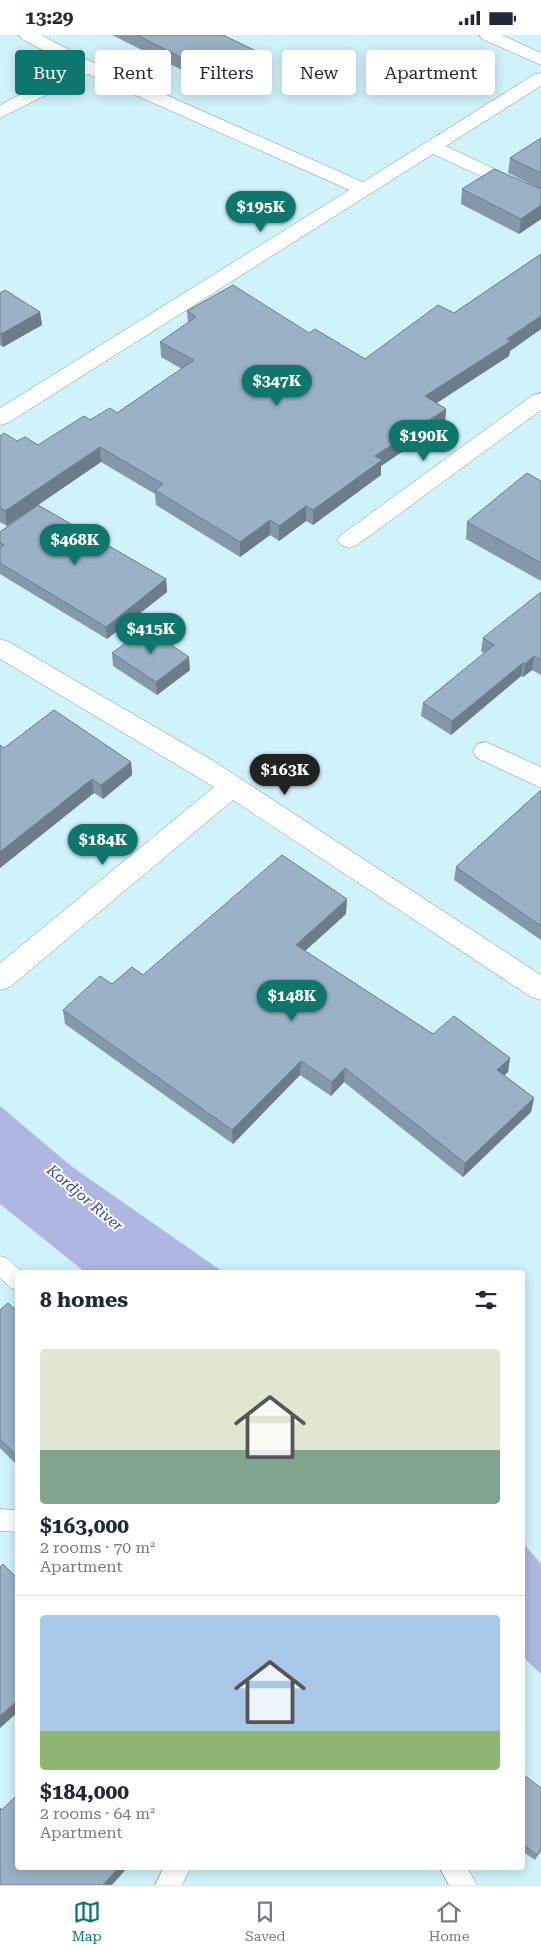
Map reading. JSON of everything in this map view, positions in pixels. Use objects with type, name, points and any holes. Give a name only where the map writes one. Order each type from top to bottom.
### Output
[{"type":"street","points":[[28,35],[88,67],[363,189]]},
{"type":"street","points":[[488,35],[541,60]]},
{"type":"street","points":[[0,112],[88,67]]},
{"type":"street","points":[[0,418],[541,78]]},
{"type":"street","points":[[432,146],[541,198]]},
{"type":"street","points":[[349,540],[541,400]]},
{"type":"street","points":[[522,415],[541,425]]},
{"type":"street","points":[[0,648],[203,767],[541,989]]},
{"type":"street","points":[[486,751],[541,778]]},
{"type":"street","points":[[0,979],[232,786]]},
{"type":"lane","points":[[0,1265],[15,1278]]},
{"type":"lane","points":[[0,1520],[15,1521]]},
{"type":"lane","points":[[168,1885],[177,1870]]},
{"type":"lane","points":[[453,1870],[464,1885]]},
{"type":"water","name":"Kordjor River","points":[[0,1106],[71,1166],[220,1270],[82,1270],[0,1204]]},
{"type":"water","points":[[525,1545],[541,1564],[541,1674],[525,1659]]},
{"type":"building","points":[[137,35],[223,35],[254,50],[181,50],[181,58],[171,52],[171,50],[166,50]]},
{"type":"building","points":[[541,138],[541,173],[510,158]]},
{"type":"building","points":[[494,169],[541,189],[541,205],[521,219],[462,189]]},
{"type":"building","points":[[541,254],[541,316],[507,339],[511,341],[425,396],[446,409],[375,456],[382,460],[313,510],[306,506],[279,526],[270,520],[240,542],[155,490],[163,484],[100,447],[5,511],[0,508],[0,436],[4,433],[17,441],[25,437],[38,445],[84,416],[90,420],[110,408],[117,413],[194,360],[160,342],[196,317],[187,311],[233,285],[309,333],[315,329],[365,359],[438,305],[454,313]]},
{"type":"building","points":[[5,290],[40,312],[1,334],[0,293]]},
{"type":"building","points":[[527,473],[541,481],[541,563],[467,522]]},
{"type":"building","points":[[38,505],[166,579],[106,627],[0,563],[0,548],[4,545],[0,543],[0,532]]},
{"type":"building","points":[[541,592],[541,660],[534,656],[525,664],[523,663],[452,721],[423,703],[494,645],[483,638]]},
{"type":"building","points":[[146,628],[189,657],[156,682],[112,653]]},
{"type":"building","points":[[54,710],[131,762],[101,785],[92,779],[0,852],[0,745],[4,748]]},
{"type":"building","points":[[541,790],[541,926],[456,867]]},
{"type":"building","points":[[282,855],[347,899],[296,945],[433,1034],[454,1016],[510,1058],[497,1070],[534,1098],[465,1163],[345,1068],[332,1082],[301,1061],[232,1130],[63,1010],[100,976],[112,984],[132,967],[143,975]]},
{"type":"building","points":[[8,1303],[15,1309],[15,1454],[0,1439],[0,1310]]},
{"type":"building","points":[[3,1564],[15,1576],[15,1703],[0,1716],[0,1567]]},
{"type":"building","points":[[525,1776],[541,1788],[541,1849],[537,1855],[525,1846]]},
{"type":"building","points":[[15,1797],[15,1870],[116,1870],[103,1885],[0,1885],[0,1808],[2,1810]]}]
